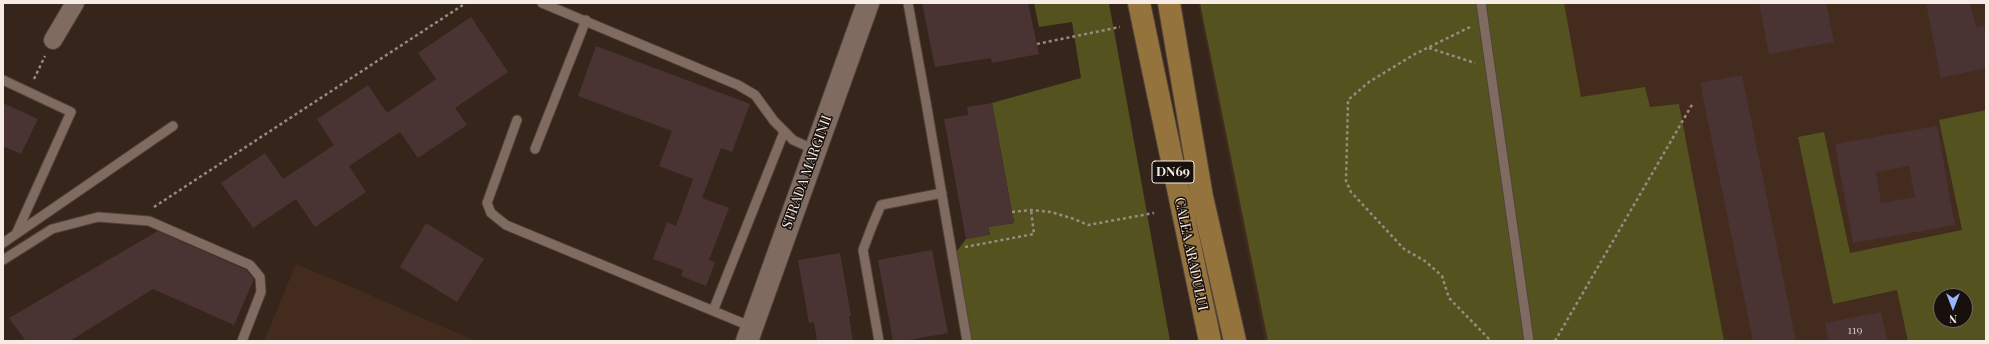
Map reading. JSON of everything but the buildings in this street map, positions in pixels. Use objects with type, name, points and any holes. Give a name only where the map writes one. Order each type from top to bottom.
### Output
[{"type":"main road","name":"CALEA ARADULUI","points":[[1139,3],[1210,341]]},
{"type":"main road","name":"CALEA ARADULUI","points":[[1169,3],[1202,197],[1235,341]]},
{"type":"street","points":[[53,40],[75,3]]},
{"type":"street","name":"STRADA MARGINII","points":[[749,334],[868,3]]},
{"type":"lane","points":[[542,3],[586,20],[738,85],[755,95],[784,132],[793,140],[815,150]]},
{"type":"lane","points":[[908,3],[967,341]]},
{"type":"lane","points":[[1481,3],[1529,341]]},
{"type":"lane","points":[[535,149],[586,20]]},
{"type":"lane","points":[[3,80],[71,112],[16,234]]},
{"type":"lane","points":[[517,120],[486,202],[491,213],[506,225],[713,311],[749,334]]},
{"type":"lane","points":[[3,243],[173,126]]},
{"type":"lane","points":[[713,311],[784,132]]},
{"type":"lane","points":[[879,341],[863,250],[872,226],[881,205],[942,193]]},
{"type":"lane","points":[[3,260],[52,229],[98,217],[149,220],[250,265],[260,277],[261,292],[242,341]]},
{"type":"path","points":[[135,220],[466,3]]},
{"type":"path","points":[[1484,20],[1428,47],[1369,82],[1348,100],[1346,181],[1351,192],[1404,249],[1425,261],[1442,276],[1450,298],[1491,341]]},
{"type":"path","points":[[1037,44],[1120,27]]},
{"type":"path","points":[[27,91],[53,40]]},
{"type":"path","points":[[1428,47],[1490,68]]},
{"type":"path","points":[[1555,341],[1693,103]]},
{"type":"path","points":[[951,250],[1034,234],[1031,210]]},
{"type":"path","points":[[1012,212],[1031,210],[1051,212],[1088,225],[1154,213]]},
{"type":"shaded area","points":[[1034,3],[1109,3],[1170,341],[969,341],[954,255],[966,239],[990,234],[988,227],[1014,223],[992,103],[1081,78],[1072,22],[1039,27]]},
{"type":"shaded area","points":[[1198,3],[1986,3],[1986,341],[1265,341]]},
{"type":"shaded area","points":[[1200,3],[1564,3],[1581,97],[1645,87],[1650,107],[1679,104],[1724,341],[1268,341]]},
{"type":"shaded area","points":[[1986,110],[1986,341],[1908,341],[1897,290],[1833,304],[1798,137],[1824,132],[1850,253],[1962,230],[1939,120]]},
{"type":"shaded area","points":[[296,264],[354,288],[475,341],[264,341]]}]
